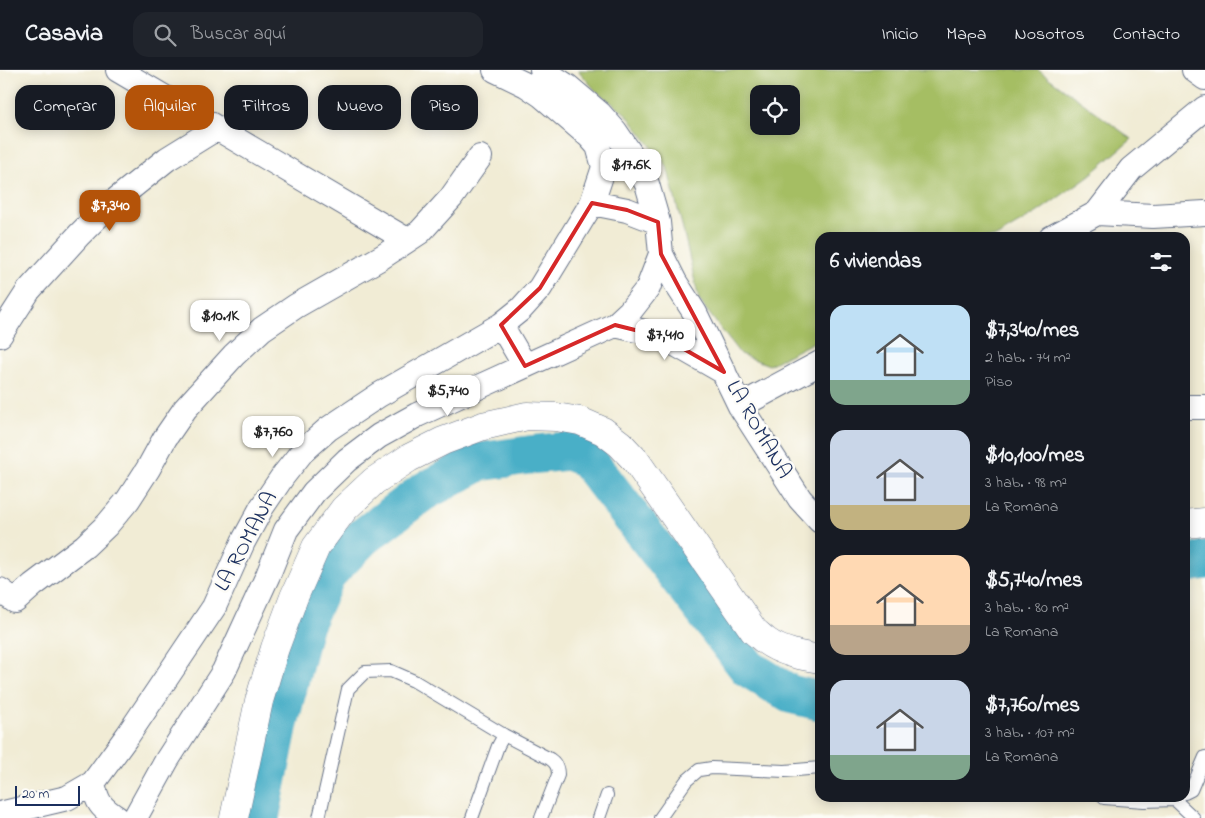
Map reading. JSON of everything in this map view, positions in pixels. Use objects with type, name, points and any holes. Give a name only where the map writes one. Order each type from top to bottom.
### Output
[{"type":"street","points":[[118,70],[407,240]]},
{"type":"street","points":[[495,70],[531,75],[541,95],[590,137],[607,138]]},
{"type":"street","points":[[1194,70],[1205,78]]},
{"type":"street","points":[[1063,232],[1097,213],[1131,169],[1205,108]]},
{"type":"street","points":[[0,335],[29,290],[78,235],[107,207],[167,159],[217,128]]},
{"type":"street","name":"LA ROMANA","points":[[7,808],[67,798],[93,783],[128,735],[214,607],[243,542],[262,507],[302,452],[328,429],[379,395],[501,325],[521,309],[540,288],[592,203],[604,166],[607,138],[630,153],[647,184],[658,222],[661,254],[675,282],[695,313],[740,406],[800,499],[815,516]]},
{"type":"street","points":[[0,590],[15,601],[85,546],[107,525],[128,500],[165,438],[185,409],[234,355],[262,329],[296,306],[382,257],[420,232],[451,198],[480,156]]},
{"type":"street","points":[[592,203],[627,210],[658,222]]},
{"type":"street","points":[[1097,213],[1154,216],[1205,213]]},
{"type":"street","name":"LA ROMANA","points":[[135,818],[167,760],[224,671],[268,575],[286,530],[314,492],[347,460],[379,436],[417,415],[614,325],[630,310],[648,288],[661,254]]},
{"type":"street","points":[[501,325],[525,366]]},
{"type":"street","points":[[614,325],[662,337],[724,372]]},
{"type":"street","points":[[740,406],[815,366]]},
{"type":"street","points":[[1190,407],[1205,406]]},
{"type":"street","points":[[234,818],[259,701],[294,596],[316,547],[344,509],[374,481],[409,458],[483,426],[527,416],[556,418],[580,421],[609,435],[636,461],[754,631],[766,641],[781,649],[815,658]]},
{"type":"street","points":[[1190,524],[1205,522]]},
{"type":"street","points":[[93,783],[96,797],[104,810],[116,818]]},
{"type":"street","name":"LA ROMANA","points":[[7,808],[49,818]]},
{"type":"lane","points":[[319,818],[348,689],[365,672],[390,671],[414,681],[504,735],[555,762],[558,768],[558,775],[540,818]]},
{"type":"lane","points":[[472,818],[498,746],[504,735]]},
{"type":"lane","points":[[1190,791],[1205,756]]},
{"type":"lane","points":[[660,818],[686,781],[699,770],[712,768],[785,771],[815,768]]},
{"type":"lane","points":[[599,818],[607,795]]},
{"type":"lane","points":[[1183,802],[1194,818]]},
{"type":"highlighted area","points":[[592,203],[627,210],[658,222],[661,254],[724,372],[663,337],[615,325],[525,366],[501,325],[540,288]]},
{"type":"green space","points":[[578,70],[1038,70],[1132,139],[1090,175],[1038,212],[1004,232],[815,232],[815,342],[769,365],[740,354],[699,300],[667,167],[626,114],[595,90]]},
{"type":"waterway","points":[[260,818],[279,723],[303,626],[327,574],[363,537],[423,492],[479,462],[568,451],[586,458],[748,668],[790,694],[815,700]]},
{"type":"waterway","points":[[1190,563],[1205,560]]}]
